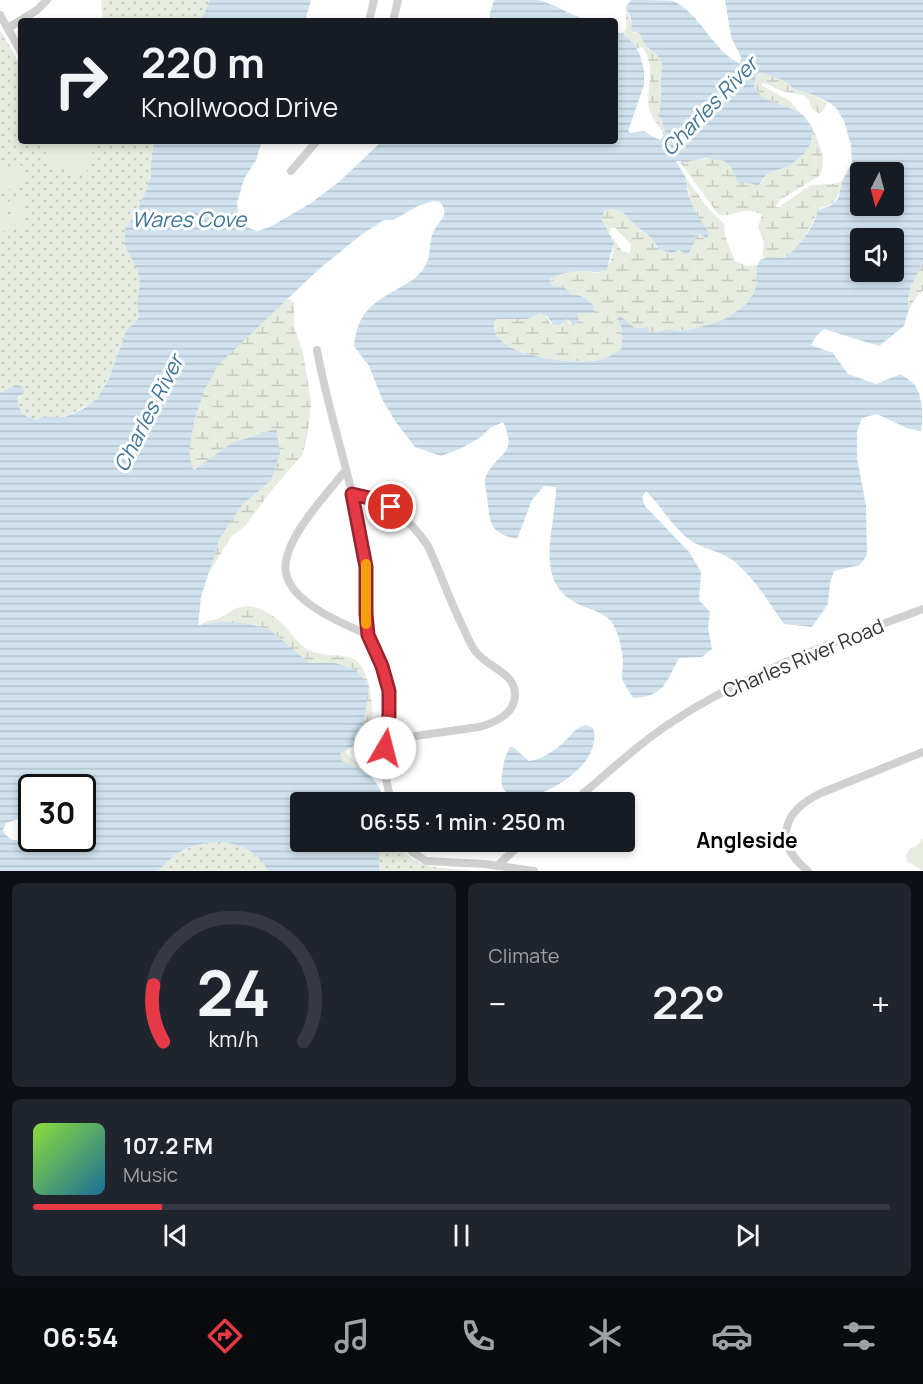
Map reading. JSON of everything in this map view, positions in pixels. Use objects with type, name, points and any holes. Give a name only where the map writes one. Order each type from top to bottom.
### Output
[{"type":"street","points":[[24,18],[47,0]]},
{"type":"street","points":[[370,18],[374,0]]},
{"type":"street","points":[[394,18],[398,0]]},
{"type":"street","points":[[0,15],[18,46]]},
{"type":"street","points":[[8,28],[18,22]]},
{"type":"street","points":[[291,171],[314,144]]},
{"type":"street","points":[[317,350],[352,494],[366,567],[368,635],[388,685],[390,709],[384,767],[390,792]]},
{"type":"street","points":[[345,471],[292,541],[285,563],[286,575],[298,595],[320,611],[368,635]]},
{"type":"street","points":[[352,494],[378,500],[391,507],[419,533],[428,546],[467,639],[485,662],[508,678],[514,687],[515,696],[509,711],[492,723],[479,727],[387,740]]},
{"type":"street","name":"Charles River Road","points":[[585,792],[632,751],[666,726],[729,688],[794,658],[923,609]]},
{"type":"street","points":[[808,871],[796,860],[786,844],[785,836],[788,825],[802,803],[821,793],[923,752]]},
{"type":"street","points":[[412,852],[426,861],[534,871]]},
{"type":"street","points":[[497,866],[512,852]]},
{"type":"green space","points":[[101,0],[210,0],[200,18],[103,18]]},
{"type":"green space","points":[[626,7],[634,33],[640,34],[662,63],[662,102],[658,112],[664,128],[664,137],[649,108],[649,61],[642,47],[636,49],[625,36],[620,34],[626,28]]},
{"type":"green space","points":[[0,30],[18,61],[18,144],[154,144],[151,177],[138,210],[125,229],[125,246],[137,269],[140,283],[137,304],[139,317],[123,339],[111,373],[96,401],[65,417],[42,417],[37,420],[21,411],[16,399],[22,396],[13,387],[0,393]]},
{"type":"green space","points":[[761,73],[783,80],[796,90],[811,94],[827,103],[823,111],[819,113],[812,108],[809,100],[803,95],[763,83],[761,85],[790,101],[799,112],[763,98],[754,87],[756,75]]},
{"type":"green space","points":[[813,129],[823,159],[822,171],[819,176],[780,200],[775,207],[779,207],[811,185],[833,184],[842,181],[838,195],[834,202],[820,208],[805,237],[788,256],[762,257],[764,242],[758,227],[762,215],[750,210],[729,215],[718,214],[680,162],[705,159],[723,161],[729,163],[741,179],[761,184],[768,173],[789,166],[804,154],[811,143]]},
{"type":"green space","points":[[47,144],[95,144],[87,171],[89,179],[83,179],[81,174],[50,164],[45,156]]},
{"type":"green space","points":[[21,165],[25,187],[0,191],[0,169]]},
{"type":"green space","points":[[686,178],[710,211],[724,223],[725,236],[735,261],[746,266],[756,265],[758,279],[754,293],[746,304],[720,321],[680,331],[669,329],[650,333],[647,327],[635,328],[626,321],[621,325],[622,348],[611,356],[598,360],[573,361],[541,357],[512,348],[501,341],[495,332],[494,325],[497,319],[528,319],[538,313],[544,314],[555,326],[568,319],[570,325],[578,320],[578,313],[596,311],[589,300],[582,296],[572,295],[566,289],[553,286],[550,282],[554,276],[568,272],[602,272],[611,260],[613,238],[622,251],[630,253],[631,244],[615,228],[611,228],[610,233],[605,228],[601,219],[605,210],[615,208],[627,215],[639,229],[655,241],[656,247],[666,251],[675,252],[693,245],[696,233],[701,236],[707,230],[695,213]]},
{"type":"green space","points":[[22,199],[27,227],[14,229],[9,201]]},
{"type":"green space","points":[[6,202],[11,230],[0,232],[0,203]]},
{"type":"green space","points":[[923,262],[923,291],[919,293],[909,309],[912,284]]},
{"type":"green space","points":[[289,299],[294,302],[294,327],[303,352],[311,402],[303,454],[245,526],[231,537],[203,582],[185,464],[193,412],[216,361],[285,300]]},
{"type":"green space","points":[[250,606],[261,609],[276,618],[304,647],[314,652],[344,656],[359,664],[370,690],[372,718],[369,727],[350,744],[346,753],[369,773],[376,792],[369,792],[205,636],[202,624],[238,608]]},
{"type":"green space","points":[[923,838],[923,871],[907,861],[906,855],[909,849],[917,846]]},
{"type":"green space","points":[[219,842],[247,849],[259,858],[268,871],[158,871],[171,859],[186,850],[201,844]]},
{"type":"green space","points":[[380,852],[405,852],[420,863],[429,866],[473,871],[381,871]]},
{"type":"water","points":[[210,0],[311,0],[306,18],[200,18]]},
{"type":"water","points":[[494,0],[538,0],[582,18],[490,18]]},
{"type":"water","points":[[631,0],[673,1],[691,14],[722,50],[740,64],[741,57],[731,37],[725,0],[923,0],[923,262],[911,286],[909,309],[904,326],[879,346],[824,329],[811,345],[833,353],[848,374],[876,384],[901,374],[915,385],[920,397],[921,431],[909,429],[877,414],[862,418],[857,432],[857,458],[866,506],[867,555],[860,565],[834,571],[828,604],[812,627],[784,624],[760,589],[739,565],[686,537],[646,491],[642,497],[645,506],[690,553],[701,572],[699,600],[710,612],[708,628],[712,649],[702,657],[679,658],[663,687],[651,695],[633,698],[622,678],[621,649],[613,624],[600,613],[574,602],[561,592],[554,579],[550,565],[550,550],[556,487],[544,486],[532,500],[517,539],[501,534],[490,520],[485,482],[492,467],[508,447],[509,441],[503,422],[490,428],[481,437],[460,449],[441,456],[415,447],[395,421],[382,399],[369,366],[354,346],[359,325],[368,310],[381,299],[414,279],[427,263],[432,235],[444,216],[444,210],[440,202],[433,201],[418,206],[393,220],[384,220],[361,235],[317,271],[218,365],[204,391],[194,421],[189,452],[193,471],[232,443],[276,429],[280,453],[271,480],[243,504],[220,537],[201,597],[198,625],[219,622],[245,623],[270,630],[309,663],[335,663],[355,669],[369,686],[361,742],[340,753],[342,761],[370,776],[381,792],[290,792],[290,852],[380,852],[379,869],[381,871],[268,871],[261,860],[251,852],[240,846],[216,842],[191,847],[180,852],[158,871],[0,871],[0,393],[16,385],[23,387],[24,393],[17,398],[19,407],[25,415],[37,420],[42,417],[65,417],[83,409],[97,399],[109,378],[127,329],[139,317],[137,304],[140,283],[137,269],[125,246],[125,229],[138,210],[151,177],[154,144],[261,144],[256,160],[244,179],[237,203],[238,213],[249,228],[257,231],[270,227],[311,203],[340,181],[379,144],[618,144],[618,32],[633,43],[640,55],[644,70],[644,85],[628,131],[631,133],[644,131],[661,140],[665,133],[662,120],[658,115],[662,62],[645,44],[640,34],[632,31],[631,19],[626,7]],"holes":[[[761,73],[783,80],[796,90],[811,94],[837,109],[844,121],[851,145],[852,162],[904,162],[904,216],[850,216],[850,167],[842,181],[838,199],[830,206],[818,210],[805,237],[784,258],[767,257],[760,260],[756,268],[758,279],[754,293],[746,304],[720,321],[693,329],[680,331],[669,329],[650,333],[648,327],[635,328],[620,316],[617,319],[621,326],[622,348],[611,356],[598,360],[573,361],[541,357],[512,348],[501,341],[495,332],[494,323],[497,319],[528,319],[540,313],[547,316],[553,325],[559,325],[568,319],[573,326],[578,322],[578,313],[595,313],[593,305],[588,300],[572,295],[564,287],[553,286],[550,282],[554,277],[567,273],[598,272],[607,269],[614,242],[601,219],[605,210],[621,211],[655,242],[658,249],[672,253],[679,250],[686,254],[689,253],[696,233],[707,238],[709,233],[695,212],[688,194],[686,178],[676,161],[687,162],[705,158],[724,161],[731,167],[738,183],[758,186],[768,173],[789,166],[804,154],[811,143],[813,129],[805,117],[799,112],[763,98],[754,87],[756,75]]]},
{"type":"water","points":[[584,726],[593,728],[593,746],[584,763],[568,778],[541,792],[508,792],[504,789],[502,770],[510,747],[529,761],[535,760],[550,753],[578,728]]},
{"type":"slow traffic","points":[[366,564],[366,624]]},
{"type":"district","name":"Angleside","points":[[747,840]]},
{"type":"route","points":[[385,748],[389,691],[382,666],[368,635],[366,567],[352,494],[367,496],[391,507]]},
{"type":"water label","name":"Charles River","points":[[709,106]]},
{"type":"water label","name":"Wares Cove","points":[[189,219]]},
{"type":"water label","name":"Charles River","points":[[148,413]]}]
